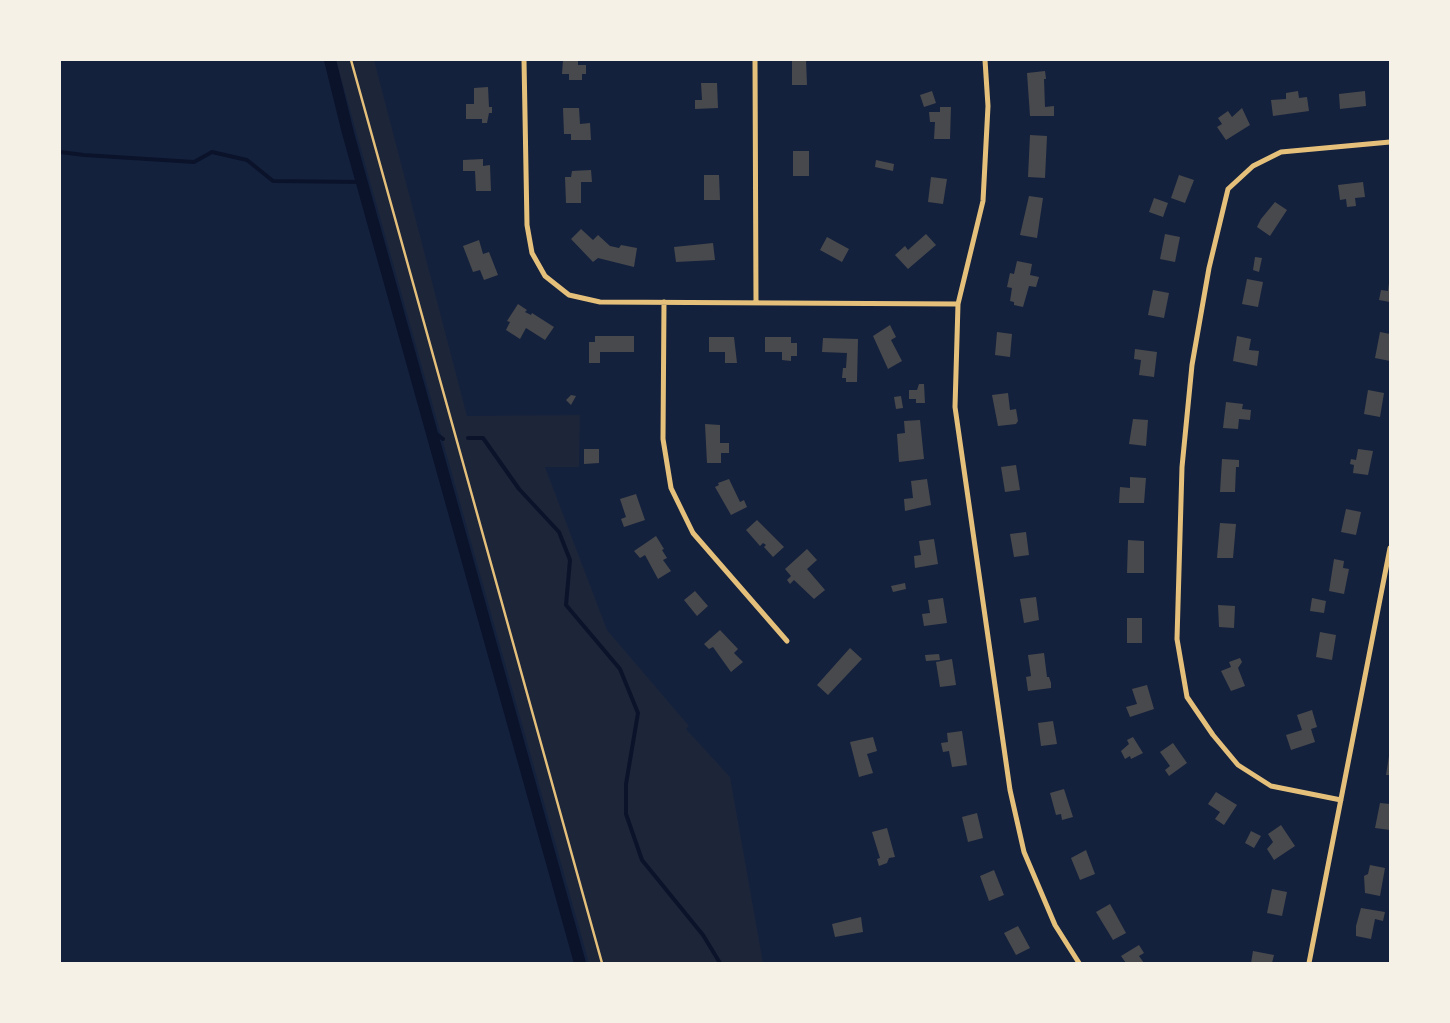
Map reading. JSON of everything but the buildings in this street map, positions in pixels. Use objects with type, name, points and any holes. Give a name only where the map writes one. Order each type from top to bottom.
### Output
[{"type":"street","points":[[524,60],[527,225],[532,253],[545,276],[569,295],[600,302],[958,304]]},
{"type":"street","points":[[755,60],[756,302]]},
{"type":"street","points":[[986,60],[988,106],[983,201],[958,304],[954,407],[1010,790],[1024,852],[1055,925],[1079,963]]},
{"type":"street","points":[[1341,800],[1272,786],[1238,765],[1213,736],[1187,697],[1177,639],[1182,466],[1192,365],[1209,268],[1228,189],[1253,166],[1281,152],[1390,142]]},
{"type":"street","points":[[664,302],[663,439],[671,488],[693,533],[787,642]]},
{"type":"street","points":[[1309,963],[1390,548]]},
{"type":"path","points":[[351,60],[602,963]]},
{"type":"shaded area","points":[[336,60],[374,60],[467,416],[580,415],[579,467],[545,467],[607,630],[689,726],[686,729],[730,777],[763,963],[589,963]]},
{"type":"waterway","points":[[330,60],[348,133],[580,963]]},
{"type":"waterway","points":[[60,152],[194,162],[212,152],[247,160],[273,181],[362,182]]},
{"type":"waterway","points":[[431,430],[443,439]]},
{"type":"waterway","points":[[468,438],[483,438],[519,489],[559,532],[570,560],[566,605],[620,669],[638,713],[626,784],[626,814],[642,860],[703,935],[720,963]]}]
